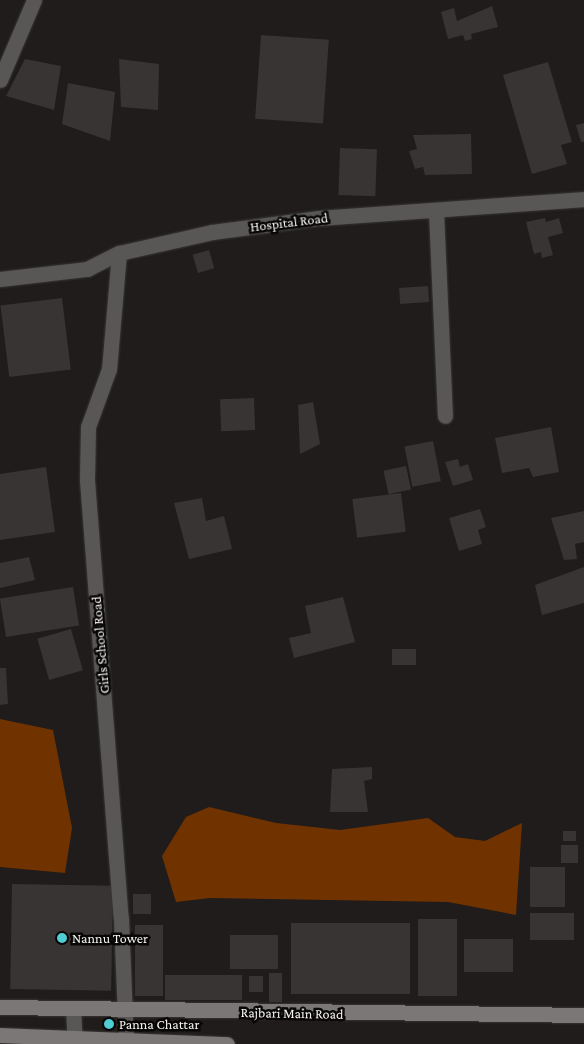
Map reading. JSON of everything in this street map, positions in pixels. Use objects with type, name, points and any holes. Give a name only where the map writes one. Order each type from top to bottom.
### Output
[{"type":"street","points":[[0,80],[34,0]]},
{"type":"street","name":"Hospital Road","points":[[0,279],[87,269],[119,254],[212,232],[319,218],[584,199]]},
{"type":"street","points":[[436,211],[445,416]]},
{"type":"street","name":"Girls School Road","points":[[119,254],[109,369],[88,427],[87,480],[127,1011],[126,1041]]},
{"type":"street","name":"Rajbari Main Road","points":[[0,1007],[127,1011],[584,1015]]},
{"type":"street","points":[[73,1008],[74,1040]]},
{"type":"street","points":[[0,1035],[74,1040],[227,1044]]},
{"type":"shaded area","points":[[0,719],[53,730],[72,828],[65,873],[0,867]]},
{"type":"shaded area","points":[[209,807],[276,823],[340,830],[428,818],[455,837],[485,841],[522,823],[516,915],[448,902],[210,898],[176,902],[162,856],[186,817]]},
{"type":"building","points":[[492,6],[498,27],[471,34],[472,39],[465,41],[463,35],[448,39],[441,12],[454,8],[457,21]]},
{"type":"building","points":[[261,35],[329,40],[323,124],[255,119]]},
{"type":"building","points":[[25,59],[61,66],[54,110],[6,96]]},
{"type":"building","points":[[119,59],[159,64],[158,110],[121,107]]},
{"type":"building","points":[[548,62],[572,142],[561,145],[567,164],[532,174],[503,75]]},
{"type":"building","points":[[68,83],[115,92],[110,141],[62,124]]},
{"type":"building","points":[[584,123],[584,142],[581,142],[576,125]]},
{"type":"building","points":[[471,134],[472,174],[425,175],[423,167],[415,169],[409,151],[417,149],[413,135]]},
{"type":"building","points":[[340,148],[377,149],[375,196],[338,195]]},
{"type":"building","points":[[545,218],[546,222],[559,218],[563,233],[548,237],[553,255],[542,258],[541,252],[534,254],[526,222]]},
{"type":"building","points":[[209,250],[214,268],[198,273],[193,255]]},
{"type":"building","points":[[428,286],[429,302],[400,304],[399,288]]},
{"type":"building","points":[[62,298],[71,369],[9,377],[0,306]]},
{"type":"building","points":[[254,398],[255,430],[221,431],[220,399]]},
{"type":"building","points":[[313,402],[320,444],[300,454],[298,405]]},
{"type":"building","points":[[551,427],[559,472],[533,477],[529,468],[502,473],[495,438]]},
{"type":"building","points":[[433,441],[441,481],[412,487],[405,447]]},
{"type":"building","points":[[458,459],[460,467],[468,464],[473,480],[453,486],[445,462]]},
{"type":"building","points":[[406,466],[411,489],[388,494],[384,471]]},
{"type":"building","points":[[46,467],[55,532],[0,540],[0,474]]},
{"type":"building","points":[[401,493],[406,532],[357,538],[352,499]]},
{"type":"building","points":[[202,498],[206,521],[224,516],[232,549],[189,559],[174,503]]},
{"type":"building","points":[[480,509],[486,527],[478,530],[482,544],[459,551],[449,518]]},
{"type":"building","points":[[584,511],[584,542],[575,544],[577,559],[564,560],[551,518]]},
{"type":"building","points":[[29,557],[35,580],[0,588],[0,563]]},
{"type":"building","points":[[584,567],[584,603],[542,615],[535,585]]},
{"type":"building","points":[[73,587],[79,626],[6,637],[0,599]]},
{"type":"building","points":[[343,597],[355,642],[294,658],[289,638],[311,633],[305,606]]},
{"type":"building","points":[[71,629],[83,670],[49,680],[37,639]]},
{"type":"building","points":[[392,649],[416,649],[416,665],[392,665]]},
{"type":"building","points":[[0,668],[6,668],[8,704],[0,705]]},
{"type":"building","points":[[372,767],[372,779],[364,781],[368,812],[330,812],[332,769]]},
{"type":"building","points":[[563,831],[576,831],[576,841],[563,841]]},
{"type":"building","points":[[561,845],[578,845],[578,863],[561,863]]},
{"type":"building","points":[[530,867],[565,867],[565,907],[530,907]]},
{"type":"building","name":"Nannu Tower","points":[[12,884],[113,886],[111,991],[10,989]]},
{"type":"building","points":[[133,894],[151,894],[151,914],[133,914]]},
{"type":"building","points":[[530,913],[574,913],[574,940],[530,940]]},
{"type":"building","points":[[418,919],[457,919],[457,996],[418,996]]},
{"type":"building","points":[[291,923],[410,923],[410,994],[291,994]]},
{"type":"building","points":[[135,925],[163,925],[163,996],[135,996]]},
{"type":"building","points":[[230,935],[278,935],[278,969],[230,969]]},
{"type":"building","points":[[464,939],[513,939],[513,972],[464,972]]},
{"type":"building","points":[[269,973],[282,973],[282,1002],[269,1002]]},
{"type":"building","points":[[165,975],[242,975],[242,1000],[165,1000]]},
{"type":"building","points":[[249,976],[263,976],[263,992],[249,992]]},
{"type":"place","name":"Nannu Tower","points":[[62,938]]},
{"type":"place","name":"Panna Chattar","points":[[109,1024]]}]
